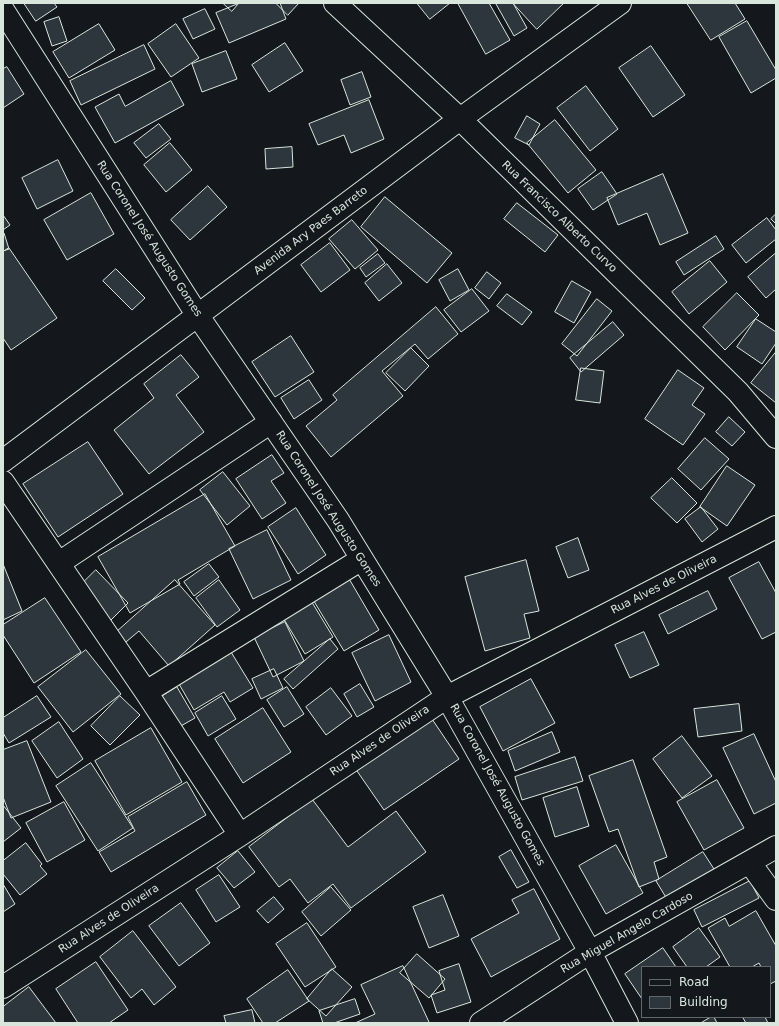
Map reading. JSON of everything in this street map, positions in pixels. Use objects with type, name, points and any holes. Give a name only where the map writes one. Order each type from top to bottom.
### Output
[{"type":"street","name":"Rua Francisco Alberto Curvo","points":[[335,3],[460,119],[738,392],[776,437]]},
{"type":"street","name":"Avenida Ary Paes Barreto","points":[[3,461],[460,119],[620,3]]},
{"type":"street","name":"Rua Coronel José Augusto Gomes","points":[[3,10],[198,316],[338,520],[447,696],[590,952],[627,1023]]},
{"type":"street","points":[[59,563],[271,422]]},
{"type":"street","points":[[3,482],[146,692],[240,835]]},
{"type":"street","name":"Rua Alves de Oliveira","points":[[3,988],[240,835],[447,696],[776,526]]},
{"type":"street","points":[[146,692],[362,559]]},
{"type":"street","name":"Rua Miguel Angelo Cardoso","points":[[481,1023],[590,952],[776,847]]},
{"type":"street","points":[[750,863],[776,899]]},
{"type":"building","points":[[24,3],[54,3],[57,7],[36,21]]},
{"type":"building","points":[[223,3],[239,3],[232,11]]},
{"type":"building","points":[[240,3],[280,3],[286,19],[229,43],[216,13]]},
{"type":"building","points":[[276,3],[299,3],[288,15]]},
{"type":"building","points":[[417,3],[450,3],[430,19]]},
{"type":"building","points":[[458,3],[489,3],[510,40],[486,54]]},
{"type":"building","points":[[513,3],[527,28],[514,36],[496,4]]},
{"type":"building","points":[[513,3],[564,3],[537,29]]},
{"type":"building","points":[[687,3],[735,3],[745,19],[711,40]]},
{"type":"building","points":[[205,9],[215,29],[193,39],[183,19]]},
{"type":"building","points":[[59,17],[67,41],[52,46],[44,22]]},
{"type":"building","points":[[747,21],[776,70],[776,78],[751,93],[719,37]]},
{"type":"building","points":[[99,24],[115,50],[69,78],[53,52]]},
{"type":"building","points":[[176,24],[199,58],[171,77],[148,44]]},
{"type":"building","points":[[285,43],[303,71],[269,92],[252,65]]},
{"type":"building","points":[[144,45],[155,69],[81,105],[70,81]]},
{"type":"building","points":[[651,46],[685,95],[653,117],[619,68]]},
{"type":"building","points":[[226,51],[237,79],[202,92],[192,64]]},
{"type":"building","points":[[7,67],[24,94],[3,108],[3,69]]},
{"type":"building","points":[[362,72],[371,97],[350,105],[341,80]]},
{"type":"building","points":[[171,81],[184,105],[115,143],[95,107],[119,94],[125,106]]},
{"type":"building","points":[[586,86],[618,129],[590,151],[557,108]]},
{"type":"building","points":[[369,100],[384,139],[351,153],[344,135],[318,145],[309,124]]},
{"type":"building","points":[[527,116],[540,124],[529,145],[515,138]]},
{"type":"building","points":[[555,120],[596,170],[568,193],[527,143]]},
{"type":"building","points":[[159,124],[171,139],[146,158],[134,143]]},
{"type":"building","points":[[170,143],[192,170],[166,192],[144,165]]},
{"type":"building","points":[[292,147],[293,167],[266,169],[265,149]]},
{"type":"building","points":[[58,160],[73,191],[37,209],[22,178]]},
{"type":"building","points":[[602,172],[617,194],[593,210],[578,189]]},
{"type":"building","points":[[663,174],[688,233],[660,245],[647,213],[618,225],[607,198]]},
{"type":"building","points":[[208,186],[227,207],[190,240],[171,220]]},
{"type":"building","points":[[91,193],[114,234],[67,260],[44,220]]},
{"type":"building","points":[[385,197],[452,253],[427,283],[361,227]]},
{"type":"building","points":[[517,203],[558,235],[545,252],[504,219]]},
{"type":"building","points":[[776,214],[776,224],[771,219]]},
{"type":"building","points":[[3,215],[10,225],[3,230]]},
{"type":"building","points":[[767,218],[776,230],[776,239],[746,263],[732,245]]},
{"type":"building","points":[[352,220],[378,250],[355,269],[329,239]]},
{"type":"building","points":[[3,233],[9,249],[3,251]]},
{"type":"building","points":[[716,236],[724,249],[684,275],[676,262]]},
{"type":"building","points":[[330,243],[350,270],[321,292],[301,265]]},
{"type":"building","points":[[9,248],[57,318],[11,350],[3,338],[3,252]]},
{"type":"building","points":[[776,253],[776,289],[766,298],[748,277]]},
{"type":"building","points":[[378,254],[385,263],[366,277],[360,268]]},
{"type":"building","points":[[710,261],[727,282],[689,314],[672,292]]},
{"type":"building","points":[[387,264],[402,283],[379,301],[365,283]]},
{"type":"building","points":[[116,269],[145,298],[132,310],[103,281]]},
{"type":"building","points":[[458,269],[469,290],[450,301],[439,280]]},
{"type":"building","points":[[487,272],[501,283],[489,299],[475,288]]},
{"type":"building","points":[[572,281],[591,292],[574,323],[555,312]]},
{"type":"building","points":[[472,289],[489,311],[461,332],[444,310]]},
{"type":"building","points":[[737,293],[759,315],[725,350],[703,327]]},
{"type":"building","points":[[507,294],[532,312],[522,325],[497,306]]},
{"type":"building","points":[[597,299],[612,311],[577,356],[562,344]]},
{"type":"building","points":[[436,307],[458,334],[428,359],[415,344],[382,371],[403,396],[331,457],[306,426],[337,400],[333,395]]},
{"type":"building","points":[[756,319],[776,332],[776,343],[762,364],[737,347]]},
{"type":"building","points":[[613,322],[624,335],[581,372],[570,358]]},
{"type":"building","points":[[291,336],[314,372],[275,397],[252,362]]},
{"type":"building","points":[[411,348],[429,366],[405,391],[386,373]]},
{"type":"building","points":[[776,352],[776,403],[751,383]]},
{"type":"building","points":[[181,355],[199,377],[176,395],[204,432],[149,474],[114,430],[154,398],[144,384]]},
{"type":"building","points":[[581,368],[604,371],[600,403],[576,400]]},
{"type":"building","points":[[678,370],[704,388],[692,405],[705,414],[683,445],[645,419]]},
{"type":"building","points":[[309,380],[322,400],[294,419],[281,398]]},
{"type":"building","points":[[729,417],[745,432],[732,446],[716,432]]},
{"type":"building","points":[[705,438],[729,459],[701,490],[678,469]]},
{"type":"building","points":[[88,442],[123,494],[58,537],[23,484]]},
{"type":"building","points":[[272,455],[284,473],[271,481],[286,503],[262,519],[236,479]]},
{"type":"building","points":[[727,466],[755,485],[727,526],[700,507]]},
{"type":"building","points":[[223,472],[250,506],[227,525],[200,490]]},
{"type":"building","points":[[672,478],[697,503],[677,523],[651,498]]},
{"type":"building","points":[[205,494],[235,546],[178,580],[180,584],[130,613],[98,557]]},
{"type":"building","points":[[701,507],[718,529],[702,542],[685,519]]},
{"type":"building","points":[[296,508],[326,555],[298,574],[268,527]]},
{"type":"building","points":[[267,530],[291,580],[253,599],[229,549]]},
{"type":"building","points":[[578,538],[589,570],[568,578],[556,547]]},
{"type":"building","points":[[526,560],[539,611],[524,614],[530,638],[485,651],[465,577]]},
{"type":"building","points":[[759,562],[776,593],[776,632],[762,639],[729,578]]},
{"type":"building","points":[[3,564],[22,611],[3,620]]},
{"type":"building","points":[[209,564],[219,577],[194,596],[184,582]]},
{"type":"building","points":[[96,570],[128,603],[110,621],[78,588]]},
{"type":"building","points":[[348,577],[379,630],[344,651],[312,598]]},
{"type":"building","points":[[175,580],[215,625],[169,666],[139,631],[120,647],[111,637]]},
{"type":"building","points":[[219,580],[240,610],[217,627],[196,598]]},
{"type":"building","points":[[708,591],[717,609],[668,634],[659,615]]},
{"type":"building","points":[[45,598],[81,652],[34,683],[3,635],[3,625]]},
{"type":"building","points":[[310,599],[333,637],[305,654],[282,616]]},
{"type":"building","points":[[285,622],[304,661],[273,677],[254,637]]},
{"type":"building","points":[[644,632],[659,665],[630,678],[615,645]]},
{"type":"building","points":[[389,635],[411,682],[375,701],[352,653]]},
{"type":"building","points":[[330,639],[338,649],[293,689],[284,679]]},
{"type":"building","points":[[86,650],[121,694],[73,732],[38,687]]},
{"type":"building","points":[[231,652],[253,688],[230,702],[224,692],[194,710],[179,684]]},
{"type":"building","points":[[274,669],[283,688],[261,699],[252,679]]},
{"type":"building","points":[[531,679],[555,723],[503,751],[480,707]]},
{"type":"building","points":[[360,684],[374,707],[357,717],[344,694]]},
{"type":"building","points":[[177,687],[195,718],[179,727],[161,697]]},
{"type":"building","points":[[287,687],[304,714],[284,727],[267,700]]},
{"type":"building","points":[[331,688],[352,716],[326,735],[306,707]]},
{"type":"building","points":[[37,696],[51,717],[9,743],[3,733],[3,718]]},
{"type":"building","points":[[120,696],[140,715],[110,745],[91,726]]},
{"type":"building","points":[[222,696],[236,719],[208,736],[195,713]]},
{"type":"building","points":[[739,704],[742,731],[698,737],[694,709]]},
{"type":"building","points":[[263,708],[291,752],[243,783],[215,739]]},
{"type":"building","points":[[432,719],[459,759],[384,810],[357,771]]},
{"type":"building","points":[[59,722],[83,759],[57,778],[32,741]]},
{"type":"building","points":[[151,728],[182,782],[126,815],[95,761]]},
{"type":"building","points":[[552,732],[560,752],[515,771],[508,751]]},
{"type":"building","points":[[754,734],[776,782],[776,803],[754,814],[723,748]]},
{"type":"building","points":[[682,736],[712,776],[682,798],[653,759]]},
{"type":"building","points":[[27,741],[51,802],[11,818],[3,797],[3,750]]},
{"type":"building","points":[[575,757],[583,781],[522,800],[515,777]]},
{"type":"building","points":[[633,760],[667,857],[654,862],[659,879],[639,887],[618,829],[609,832],[589,776]]},
{"type":"building","points":[[91,763],[133,828],[98,851],[56,786]]},
{"type":"building","points":[[717,780],[744,828],[704,850],[677,802]]},
{"type":"building","points":[[187,782],[206,815],[111,872],[99,852],[135,831],[128,817]]},
{"type":"building","points":[[577,787],[589,826],[555,837],[543,798]]},
{"type":"building","points":[[312,799],[348,847],[396,811],[426,852],[351,908],[333,884],[308,903],[290,879],[279,887],[249,847]]},
{"type":"building","points":[[64,802],[85,840],[47,862],[26,823]]},
{"type":"building","points":[[3,805],[21,828],[3,842]]},
{"type":"building","points":[[26,843],[42,864],[40,866],[47,874],[20,895],[3,874],[3,861]]},
{"type":"building","points":[[616,845],[643,893],[606,914],[579,866]]},
{"type":"building","points":[[511,850],[529,882],[517,888],[499,857]]},
{"type":"building","points":[[238,851],[255,872],[234,888],[217,868]]},
{"type":"building","points":[[703,852],[714,869],[667,899],[656,881]]},
{"type":"building","points":[[219,875],[240,907],[216,922],[196,890]]},
{"type":"building","points":[[750,881],[759,898],[702,927],[694,910]]},
{"type":"building","points":[[3,884],[15,904],[3,912]]},
{"type":"building","points":[[331,887],[351,910],[321,936],[302,912]]},
{"type":"building","points":[[534,889],[560,939],[491,977],[471,939],[519,913],[512,900]]},
{"type":"building","points":[[443,895],[459,936],[429,948],[413,907]]},
{"type":"building","points":[[274,897],[284,909],[268,923],[257,911]]},
{"type":"building","points":[[181,903],[210,943],[179,966],[149,926]]},
{"type":"building","points":[[756,911],[776,946],[776,981],[771,984],[771,966],[760,966],[759,963],[754,966],[729,966],[708,928],[725,918],[729,926]]},
{"type":"building","points":[[307,923],[336,967],[305,987],[276,944]]},
{"type":"building","points":[[699,928],[720,957],[707,966],[686,966],[673,947]]},
{"type":"building","points":[[133,931],[176,987],[154,1005],[142,989],[131,998],[100,957]]},
{"type":"building","points":[[663,948],[675,966],[641,966],[641,998],[625,974]]},
{"type":"building","points":[[417,954],[445,979],[429,998],[400,973]]},
{"type":"building","points":[[96,962],[128,1010],[109,1023],[78,1023],[56,989]]},
{"type":"building","points":[[459,964],[471,1002],[437,1013],[431,995],[445,990],[439,971]]},
{"type":"building","points":[[403,966],[429,1022],[355,1023],[375,1014],[361,985]]},
{"type":"building","points":[[332,969],[352,987],[326,1016],[307,999]]},
{"type":"building","points":[[288,970],[309,1001],[275,1023],[263,1023],[247,999]]},
{"type":"building","points":[[29,987],[56,1023],[3,1023],[3,1007]]},
{"type":"building","points":[[355,999],[360,1014],[334,1023],[323,1023],[319,1011]]},
{"type":"building","points":[[252,1010],[255,1023],[226,1023],[224,1016]]},
{"type":"building","points":[[709,1018],[714,1018],[717,1023],[701,1023]]},
{"type":"building","points":[[743,1018],[766,1018],[768,1023],[746,1023]]}]
